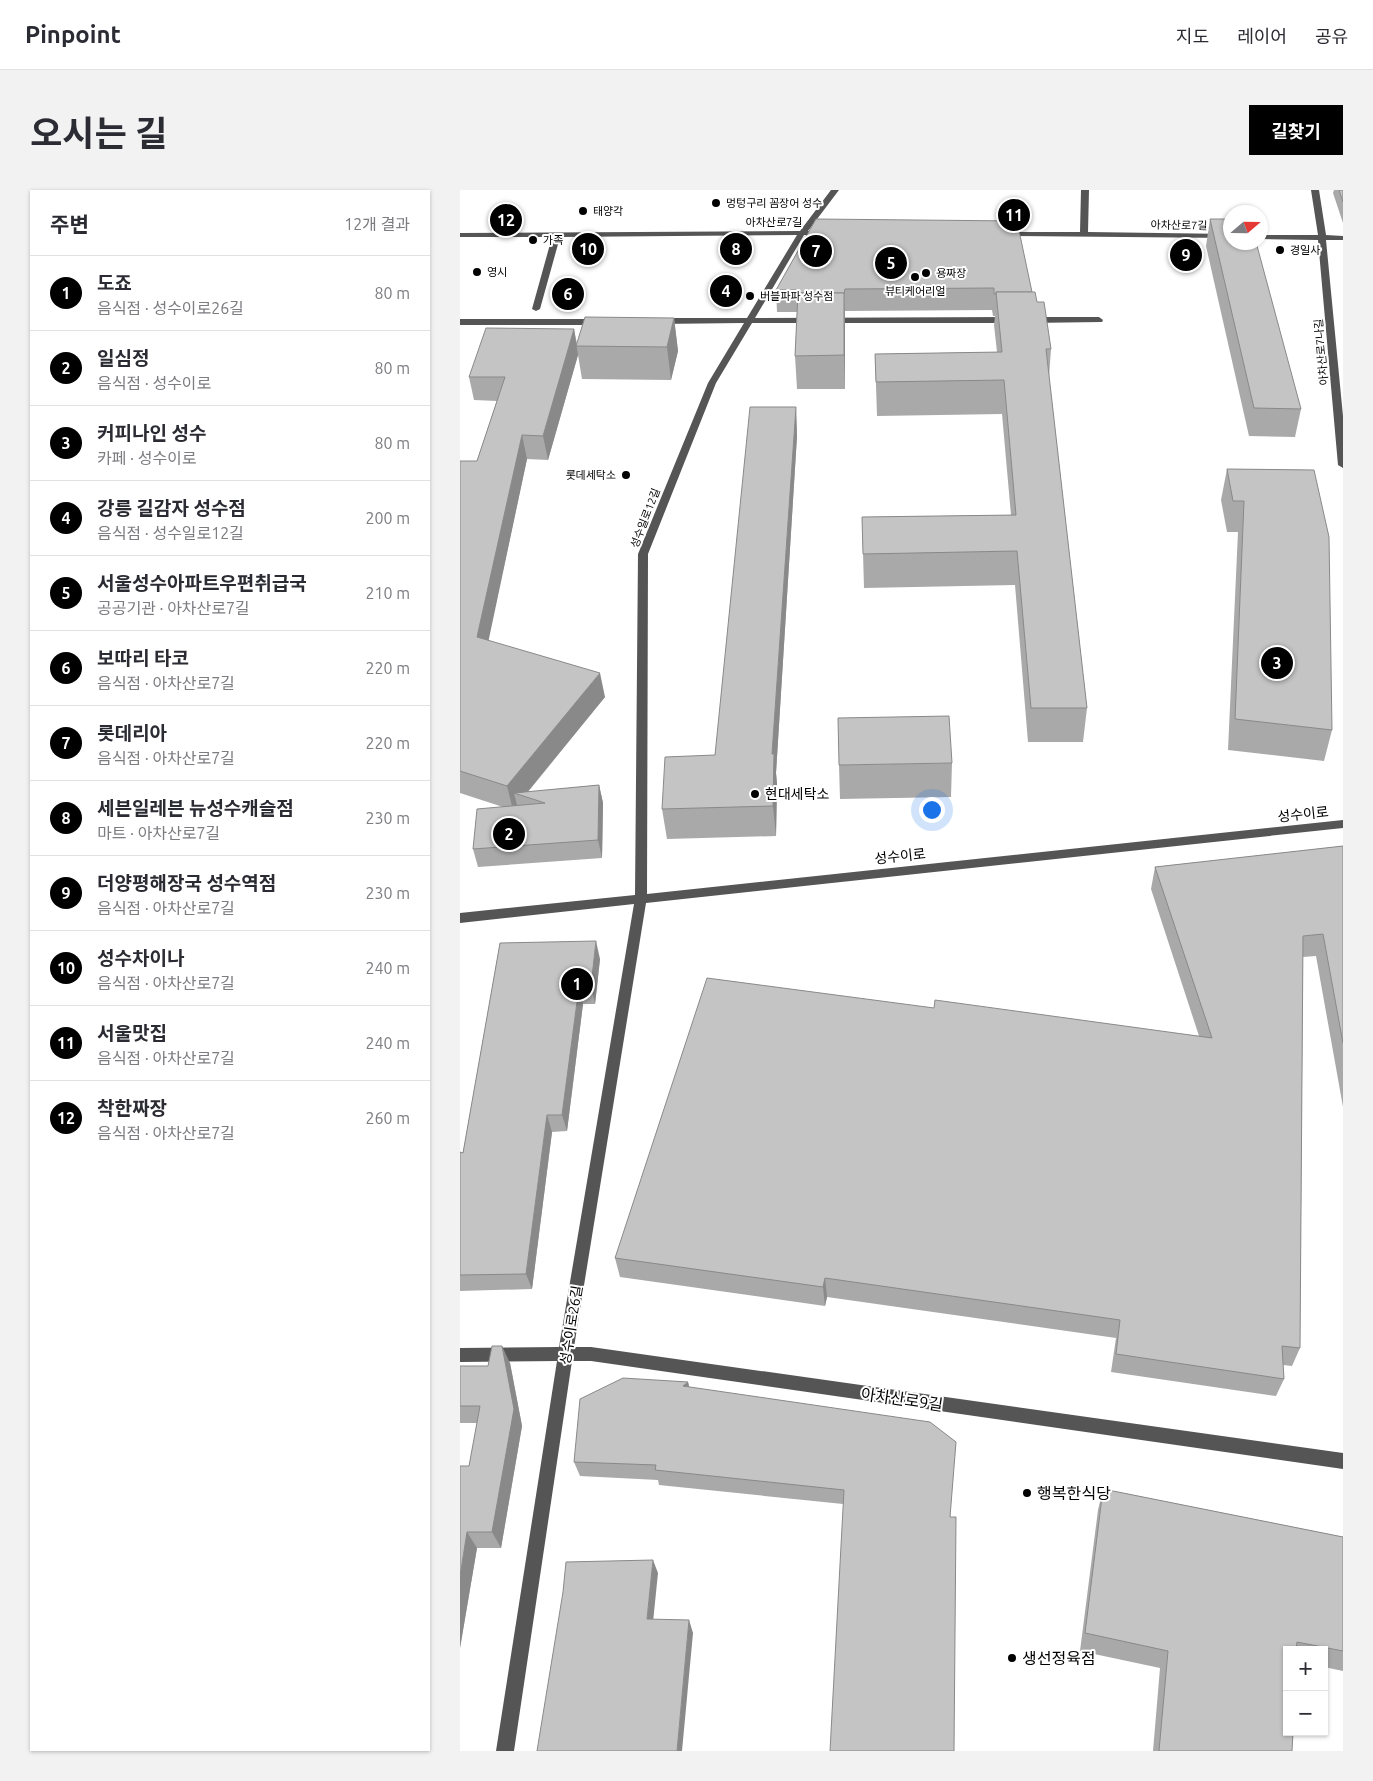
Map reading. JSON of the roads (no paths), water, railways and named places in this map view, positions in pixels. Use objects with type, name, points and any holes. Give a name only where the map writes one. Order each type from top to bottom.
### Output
[{"type":"street","name":"성수일로12길","points":[[641,899],[643,554],[712,384],[802,233],[835,190]]},
{"type":"street","points":[[1084,235],[1085,190]]},
{"type":"street","name":"아차산로7나길","points":[[1315,190],[1322,237],[1343,465]]},
{"type":"street","points":[[536,309],[557,233]]},
{"type":"street","name":"아차산로7길","points":[[460,235],[821,233]]},
{"type":"street","name":"아차산로7길","points":[[996,234],[1223,236]]},
{"type":"street","points":[[1268,237],[1343,238]]},
{"type":"street","points":[[649,321],[1100,320]]},
{"type":"street","points":[[460,322],[610,322]]},
{"type":"street","name":"성수이로","points":[[460,918],[1343,824]]},
{"type":"street","name":"성수이로26길","points":[[505,1751],[566,1354],[641,899]]},
{"type":"street","name":"아차산로9길","points":[[460,1355],[591,1354],[1343,1461]]},
{"type":"place","name":"멍텅구리 꼼장어 성수","points":[[716,203]]},
{"type":"place","name":"태양각","points":[[583,211]]},
{"type":"place","name":"서울맛집","points":[[1014,215]]},
{"type":"place","name":"착한짜장","points":[[506,220]]},
{"type":"place","name":"가족","points":[[533,240]]},
{"type":"place","name":"성수차이나","points":[[588,249]]},
{"type":"place","name":"세븐일레븐 뉴성수캐슬점","points":[[736,249]]},
{"type":"place","name":"경일사","points":[[1280,250]]},
{"type":"place","name":"롯데리아","points":[[816,251]]},
{"type":"place","name":"더양평해장국 성수역점","points":[[1186,255]]},
{"type":"place","name":"서울성수아파트우편취급국","points":[[891,263]]},
{"type":"place","name":"영시","points":[[477,272]]},
{"type":"place","name":"용짜장","points":[[926,273]]},
{"type":"place","name":"뷰티케어리얼","points":[[915,277]]},
{"type":"place","name":"강릉 길감자 성수점","points":[[726,291]]},
{"type":"place","name":"보따리 타코","points":[[568,294]]},
{"type":"place","name":"버블파파 성수점","points":[[750,296]]},
{"type":"place","name":"롯데세탁소","points":[[626,475]]},
{"type":"place","name":"커피나인 성수","points":[[1277,663]]},
{"type":"place","name":"현대세탁소","points":[[755,794]]},
{"type":"place","name":"일심정","points":[[509,834]]},
{"type":"place","name":"도죠","points":[[577,984]]},
{"type":"place","name":"행복한식당","points":[[1027,1493]]},
{"type":"place","name":"생선정육점","points":[[1012,1658]]}]
